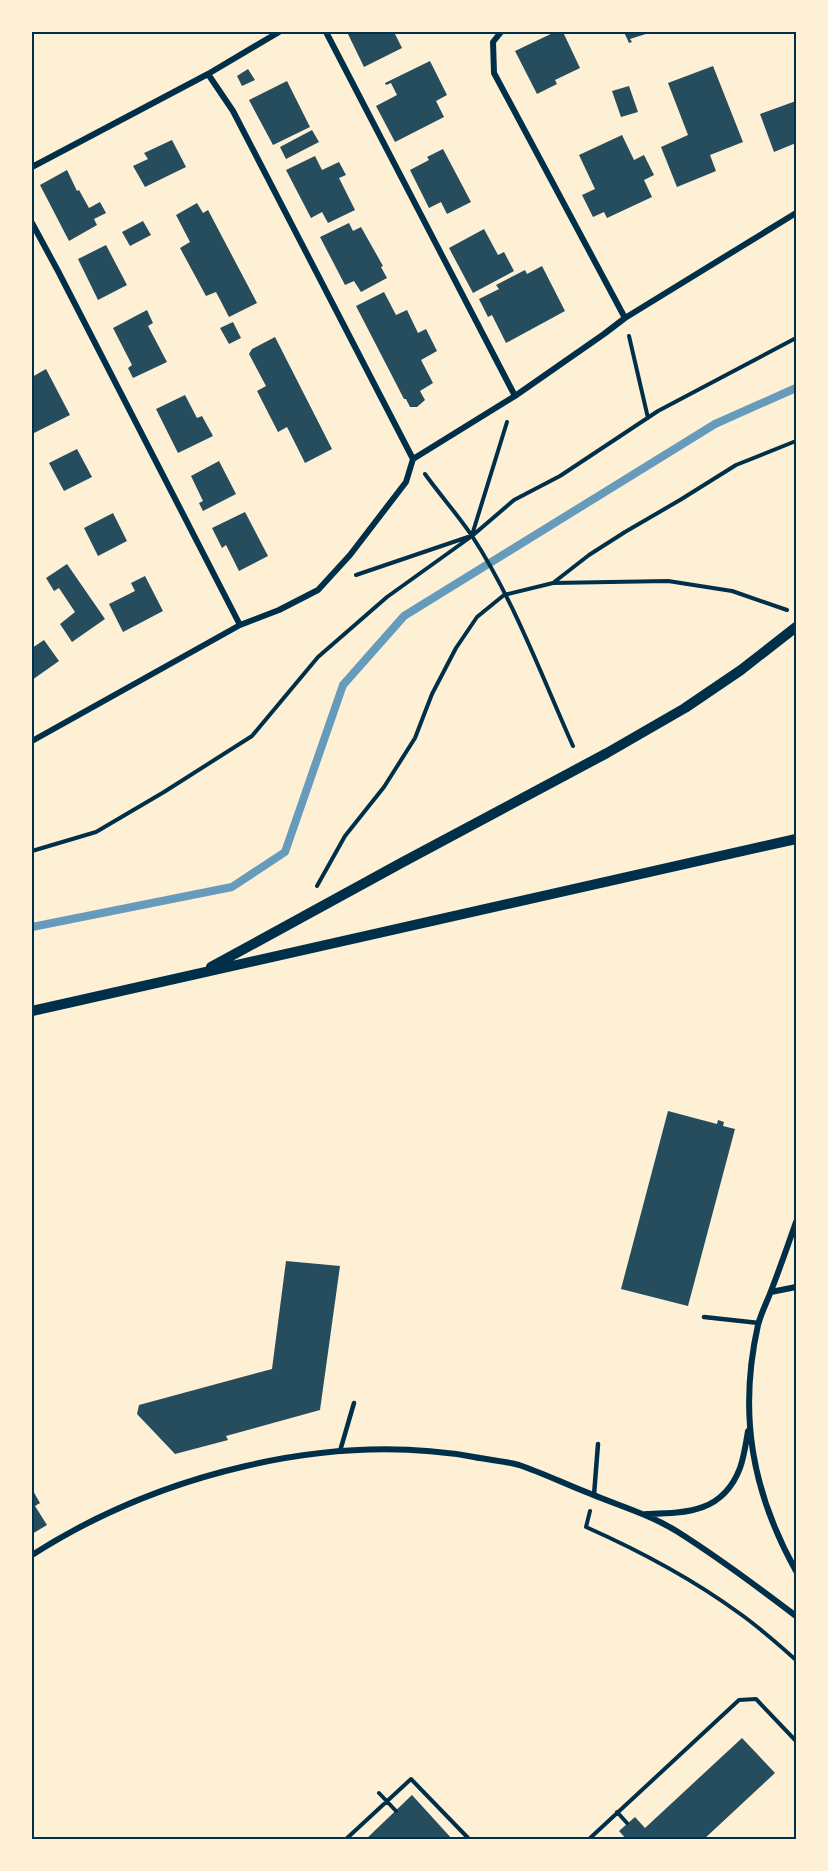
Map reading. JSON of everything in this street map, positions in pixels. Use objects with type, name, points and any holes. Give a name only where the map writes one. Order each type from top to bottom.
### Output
[{"type":"street","points":[[32,167],[208,74],[279,32]]},
{"type":"street","points":[[326,32],[515,396]]},
{"type":"street","points":[[501,32],[493,42],[494,73],[625,318]]},
{"type":"street","points":[[208,74],[233,111],[413,459]]},
{"type":"street","points":[[32,741],[240,625],[279,610],[318,590],[350,555],[406,482],[413,459],[515,396],[625,318],[796,213]]},
{"type":"street","points":[[32,224],[64,281],[240,625]]},
{"type":"street","points":[[200,973],[675,714],[741,670],[796,627]]},
{"type":"street","points":[[32,1011],[796,839]]},
{"type":"street","points":[[796,1222],[759,1323],[749,1381],[749,1428],[757,1475],[773,1522],[796,1571]]},
{"type":"street","points":[[771,1292],[796,1287]]},
{"type":"street","points":[[645,1514],[685,1513],[710,1505],[726,1491],[740,1469],[749,1428]]},
{"type":"street","points":[[32,1555],[91,1522],[149,1496],[211,1475],[270,1462],[340,1451],[387,1449],[450,1453],[518,1465],[645,1514],[677,1532],[796,1616]]},
{"type":"lane","points":[[704,1317],[759,1323]]},
{"type":"lane","points":[[340,1451],[354,1403]]},
{"type":"lane","points":[[594,1495],[598,1444]]},
{"type":"path","points":[[625,318],[648,418]]},
{"type":"path","points":[[32,851],[96,831],[164,792],[252,736],[318,657],[387,597],[471,536],[514,500],[560,476],[648,418],[796,338]]},
{"type":"path","points":[[471,536],[515,396]]},
{"type":"path","points":[[553,583],[598,549],[736,465],[796,441]]},
{"type":"path","points":[[413,459],[483,555],[504,595],[573,746]]},
{"type":"path","points":[[323,585],[471,536]]},
{"type":"path","points":[[315,889],[345,836],[384,788],[415,738],[432,694],[456,648],[477,617],[504,595],[553,583],[668,581],[732,591],[796,614]]},
{"type":"path","points":[[594,1495],[586,1527],[638,1550],[689,1579],[741,1614],[796,1660]]},
{"type":"path","points":[[588,1839],[739,1700],[756,1699],[796,1741]]},
{"type":"path","points":[[345,1839],[411,1779],[470,1839]]},
{"type":"path","points":[[379,1792],[396,1811]]},
{"type":"path","points":[[617,1812],[627,1823]]},
{"type":"building","points":[[347,32],[394,32],[402,48],[364,67]]},
{"type":"building","points":[[555,32],[563,32],[580,68],[555,80],[557,84],[537,94],[515,51]]},
{"type":"building","points":[[624,32],[652,32],[630,39],[632,42],[629,43]]},
{"type":"building","points":[[430,61],[447,95],[436,101],[444,117],[395,142],[376,106],[397,95],[391,83],[386,85],[385,83]]},
{"type":"building","points":[[713,66],[743,142],[710,155],[716,171],[677,187],[661,147],[688,135],[668,83]]},
{"type":"building","points":[[248,69],[255,80],[242,86],[237,76]]},
{"type":"building","points":[[287,81],[310,127],[273,145],[249,100]]},
{"type":"building","points":[[629,86],[638,112],[621,117],[612,91]]},
{"type":"building","points":[[796,101],[796,143],[774,152],[760,114]]},
{"type":"building","points":[[312,130],[319,142],[286,159],[280,147]]},
{"type":"building","points":[[622,135],[634,160],[644,155],[654,175],[644,180],[652,197],[607,218],[604,212],[593,217],[582,195],[595,189],[579,155]]},
{"type":"building","points":[[172,140],[186,167],[145,187],[133,166],[148,159],[144,153]]},
{"type":"building","points":[[443,149],[471,202],[447,214],[441,202],[429,208],[410,170],[429,160],[427,157]]},
{"type":"building","points":[[315,156],[322,170],[339,162],[346,175],[339,178],[355,210],[328,223],[322,212],[311,218],[286,170]]},
{"type":"building","points":[[67,170],[77,191],[79,190],[89,208],[100,202],[106,213],[94,219],[97,225],[69,241],[40,185]]},
{"type":"building","points":[[197,203],[203,213],[208,210],[257,303],[229,317],[216,292],[206,296],[180,248],[190,242],[176,215]]},
{"type":"building","points":[[143,221],[151,235],[130,246],[122,232]]},
{"type":"building","points":[[349,223],[353,231],[361,227],[383,266],[381,267],[387,278],[361,292],[354,281],[345,285],[320,237]]},
{"type":"building","points":[[484,229],[498,255],[504,252],[514,271],[473,293],[449,248]]},
{"type":"building","points":[[106,245],[127,285],[98,300],[78,259]]},
{"type":"building","points":[[542,266],[565,311],[506,343],[492,315],[488,317],[479,299],[499,289],[496,285],[525,270],[527,274]]},
{"type":"building","points":[[384,292],[396,315],[407,310],[418,333],[426,329],[437,351],[421,360],[433,383],[420,391],[425,400],[417,407],[410,407],[404,399],[356,306]]},
{"type":"building","points":[[147,310],[153,323],[148,326],[167,362],[133,378],[128,368],[132,365],[113,328]]},
{"type":"building","points":[[233,322],[241,338],[229,344],[220,328]]},
{"type":"building","points":[[275,337],[332,449],[305,463],[287,427],[278,432],[257,391],[266,386],[249,354],[252,349]]},
{"type":"building","points":[[46,369],[70,415],[32,434],[32,377]]},
{"type":"building","points":[[185,395],[197,418],[202,416],[213,436],[178,453],[156,409]]},
{"type":"building","points":[[77,449],[92,477],[64,491],[49,463]]},
{"type":"building","points":[[219,461],[236,494],[203,511],[199,503],[203,501],[191,476]]},
{"type":"building","points":[[245,512],[268,556],[239,571],[226,545],[222,548],[212,528]]},
{"type":"building","points":[[113,513],[127,541],[98,556],[84,528]]},
{"type":"building","points":[[67,564],[105,619],[72,642],[60,624],[75,612],[59,588],[54,591],[46,578]]},
{"type":"building","points":[[145,576],[163,611],[123,632],[109,604],[135,591],[131,583]]},
{"type":"building","points":[[44,640],[59,661],[32,680],[32,648]]},
{"type":"building","points":[[668,1111],[717,1124],[718,1120],[724,1122],[723,1126],[735,1129],[688,1306],[621,1289]]},
{"type":"building","points":[[286,1261],[340,1266],[320,1410],[226,1436],[228,1440],[175,1454],[137,1414],[139,1405],[272,1369]]},
{"type":"building","points":[[32,1489],[40,1503],[35,1506],[47,1525],[32,1534]]},
{"type":"building","points":[[742,1738],[775,1773],[703,1840],[627,1840],[619,1831],[635,1817],[645,1828]]},
{"type":"building","points":[[412,1795],[453,1840],[365,1840]]},
{"type":"waterway","points":[[32,927],[232,887],[285,852],[343,685],[404,616],[715,424],[796,388]]}]
